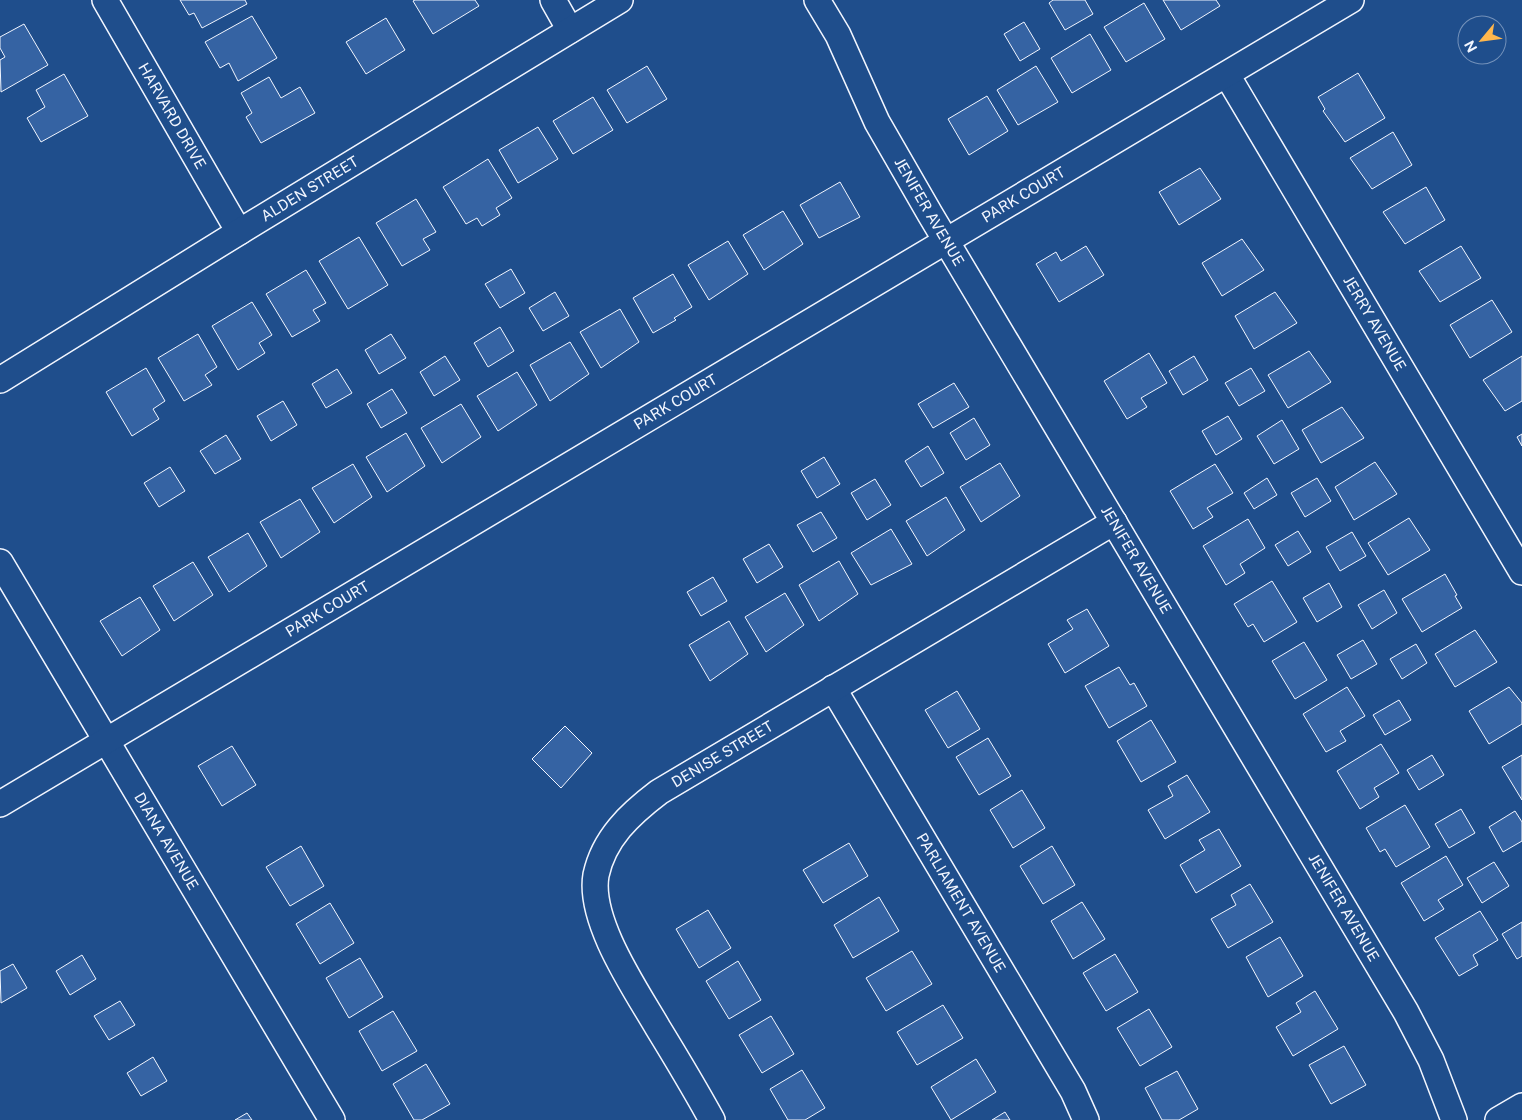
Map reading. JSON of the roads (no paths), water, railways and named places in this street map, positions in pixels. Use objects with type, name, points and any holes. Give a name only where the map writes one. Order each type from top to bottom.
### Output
[{"type":"street","name":"HARVARD DRIVE","points":[[105,0],[238,232]]},
{"type":"street","points":[[553,0],[570,30]]},
{"type":"street","name":"ALDEN STREET","points":[[0,380],[238,232],[620,0]]},
{"type":"street","name":"JENIFER AVENUE","points":[[817,0],[838,35],[876,122],[1406,1012],[1431,1060],[1454,1120]]},
{"type":"street","name":"PARK COURT","points":[[0,804],[1351,0]]},
{"type":"street","name":"JERRY AVENUE","points":[[1227,75],[1522,572]]},
{"type":"street","name":"DENISE STREET","points":[[712,1120],[609,941],[598,909],[596,876],[604,851],[618,829],[634,811],[659,792],[1114,522]]},
{"type":"street","name":"DIANA AVENUE","points":[[0,562],[332,1120]]},
{"type":"street","name":"PARLIAMENT AVENUE","points":[[833,688],[1073,1091],[1086,1120]]},
{"type":"street","points":[[1498,1120],[1522,1106]]}]
